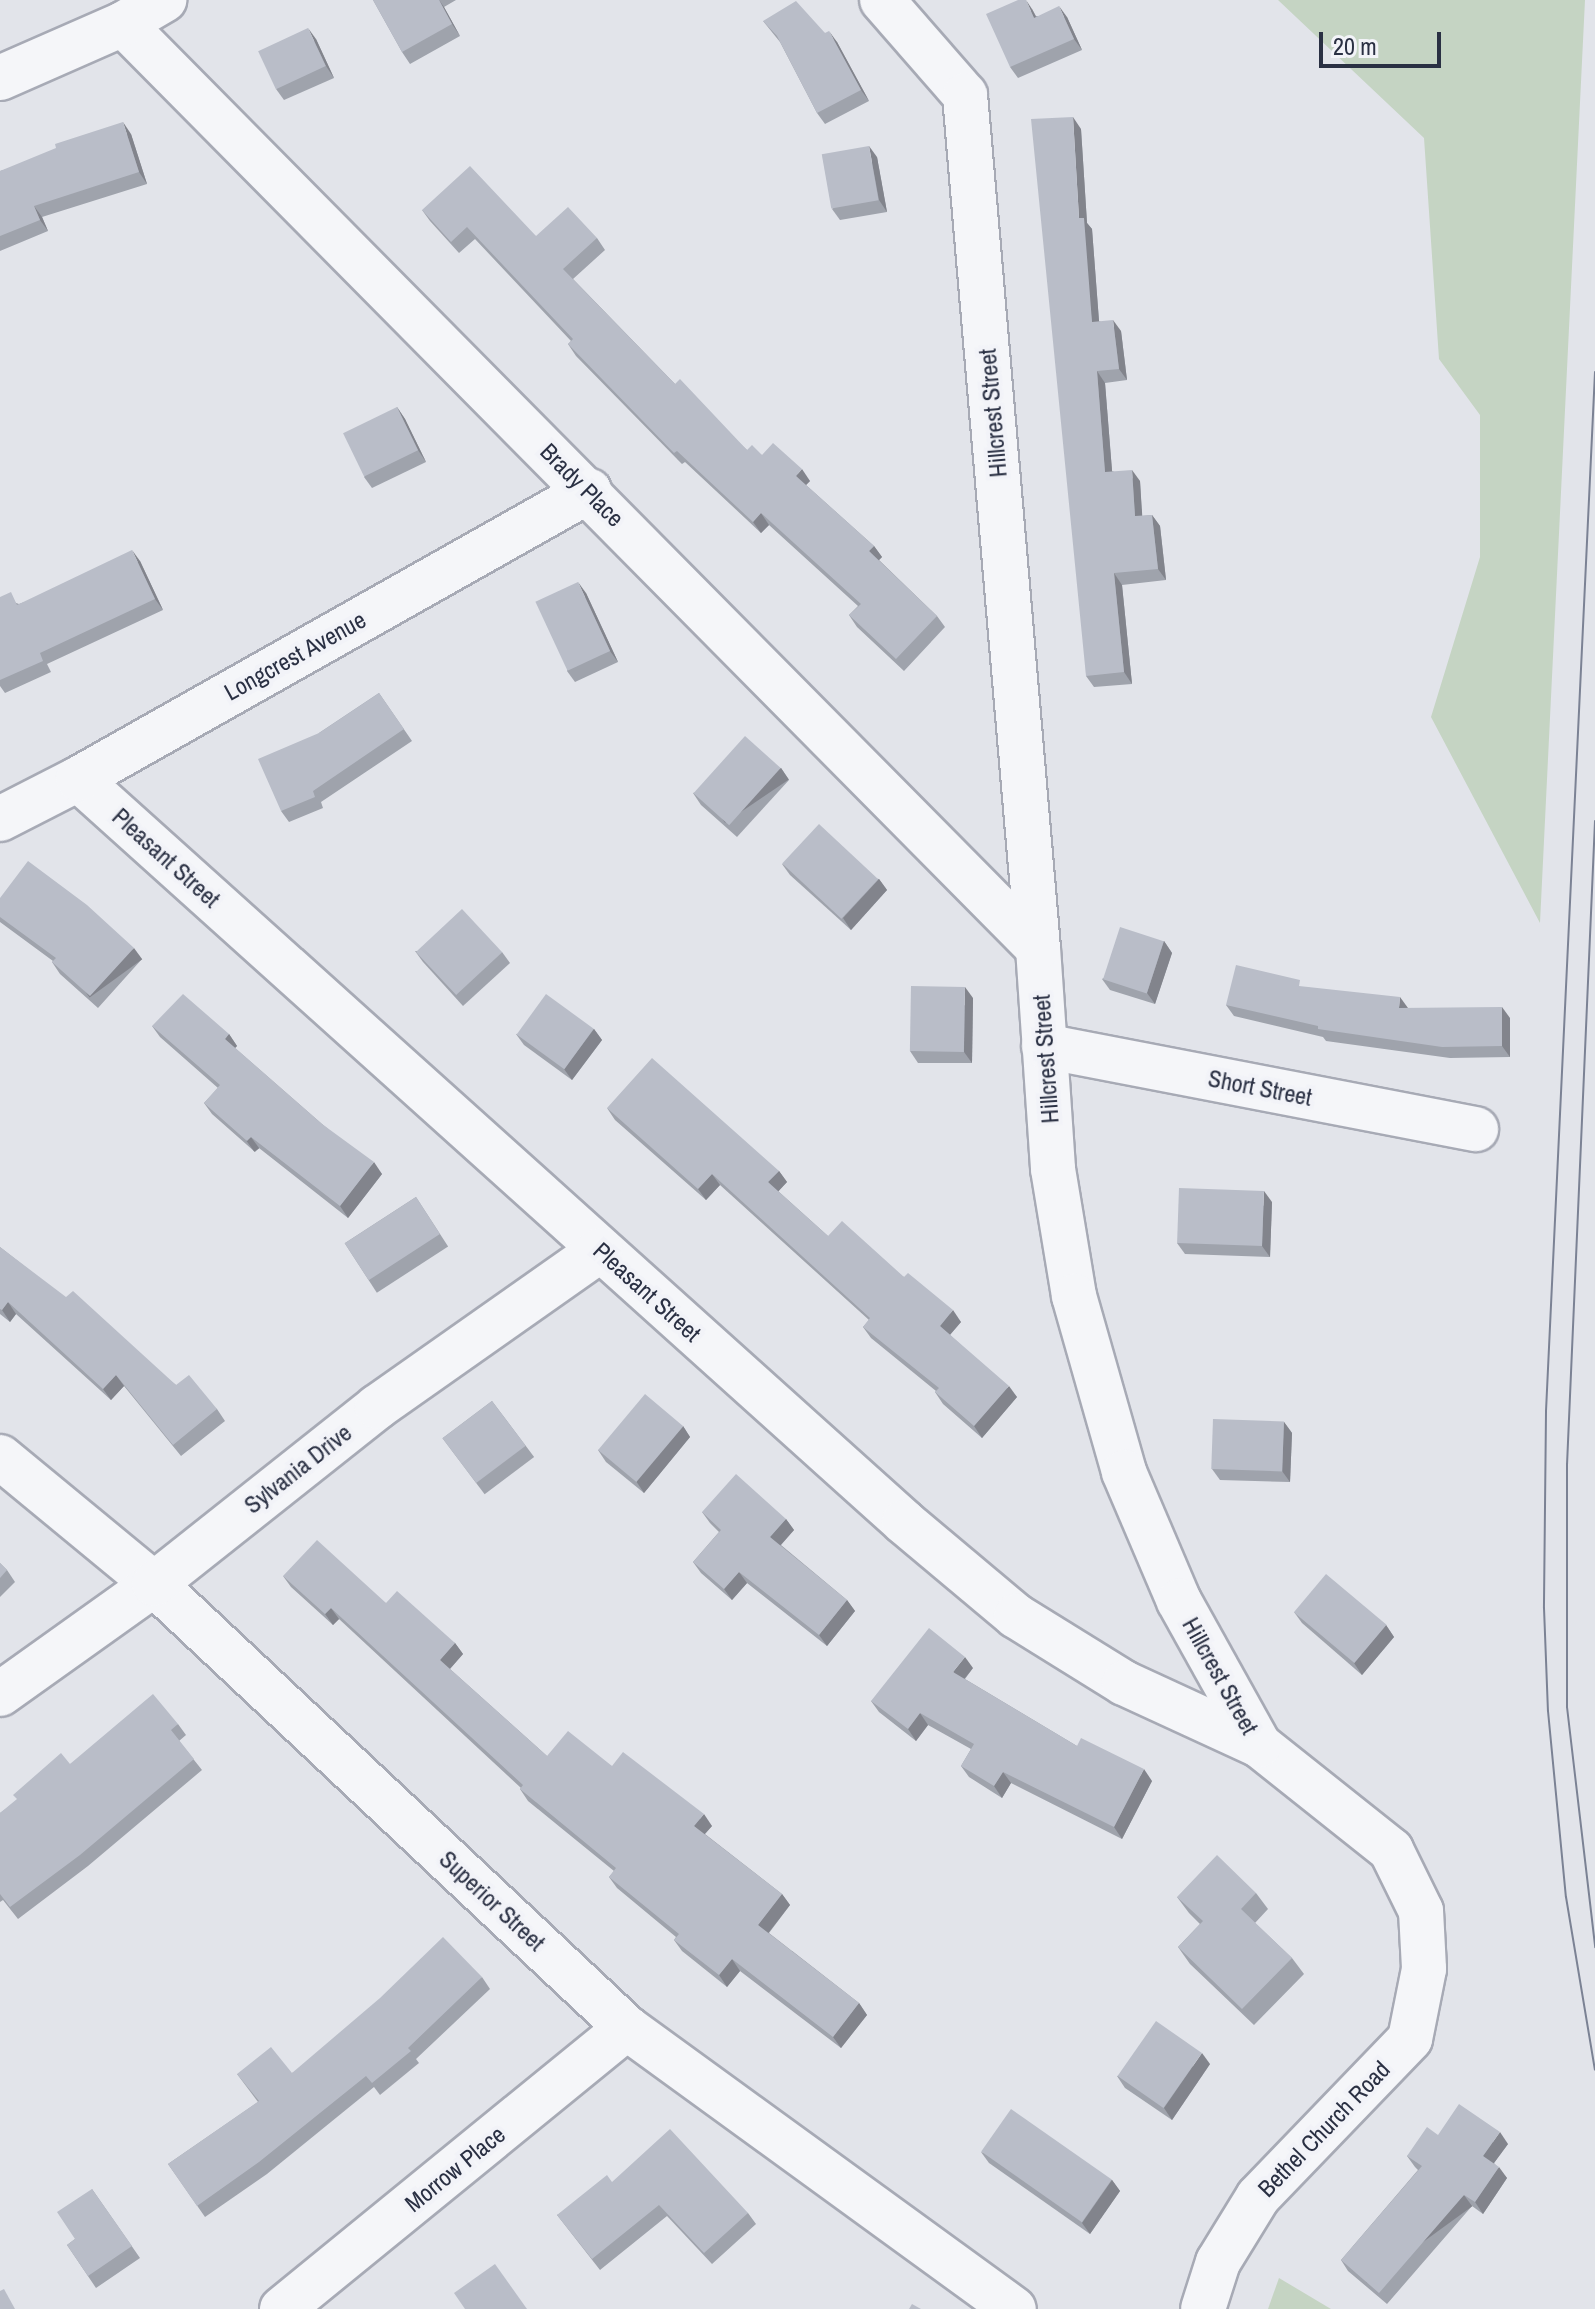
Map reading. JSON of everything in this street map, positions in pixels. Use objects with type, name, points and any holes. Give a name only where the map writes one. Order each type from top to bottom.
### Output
[{"type":"street","points":[[0,78],[123,24],[164,0]]},
{"type":"street","name":"Hillcrest Street","points":[[882,0],[965,95],[1038,948],[1053,1169],[1074,1296],[1124,1472],[1179,1601],[1259,1745],[1391,1850],[1421,1911],[1424,1969],[1410,2039]]},
{"type":"street","name":"Brady Place","points":[[123,24],[589,491],[1038,948]]},
{"type":"street","name":"Longcrest Avenue","points":[[0,819],[78,779],[589,491]]},
{"type":"street","name":"Pleasant Street","points":[[78,779],[904,1522],[1016,1616],[1124,1683],[1259,1745]]},
{"type":"street","name":"Short Street","points":[[1044,1046],[1476,1129]]},
{"type":"street","name":"Sylvania Drive","points":[[0,1694],[154,1584],[377,1407],[600,1250]]},
{"type":"street","name":"Superior Street","points":[[0,1457],[154,1584],[627,2028],[1014,2309]]},
{"type":"street","name":"Morrow Place","points":[[282,2309],[627,2028]]},
{"type":"street","name":"Bethel Church Road","points":[[1203,2309],[1218,2262],[1258,2197],[1410,2039]]},
{"type":"green space","points":[[1278,0],[1585,0],[1540,923],[1431,717],[1480,557],[1480,415],[1439,359],[1424,138]]},
{"type":"green space","points":[[1279,2278],[1331,2309],[1268,2309]]},
{"type":"building","points":[[373,0],[439,0],[452,24],[402,52]]},
{"type":"building","points":[[1018,0],[1026,0],[1034,18],[1059,6],[1074,39],[1010,67],[986,14]]},
{"type":"building","points":[[796,1],[825,33],[829,31],[861,90],[817,113],[777,36],[763,21]]},
{"type":"building","points":[[308,28],[326,66],[276,89],[258,51]]},
{"type":"building","points":[[1073,117],[1079,218],[1084,218],[1092,322],[1113,320],[1119,369],[1097,371],[1105,472],[1132,470],[1135,516],[1152,515],[1158,569],[1114,573],[1124,672],[1086,676],[1031,119]]},
{"type":"building","points":[[123,122],[139,172],[34,206],[40,220],[0,236],[0,171],[56,148],[55,144]]},
{"type":"building","points":[[869,146],[879,200],[831,208],[822,154]]},
{"type":"building","points":[[470,166],[536,236],[568,207],[597,238],[563,269],[675,384],[680,379],[747,450],[752,445],[762,455],[773,443],[802,469],[796,476],[874,546],[869,551],[937,616],[896,659],[849,615],[861,604],[761,513],[753,522],[677,451],[674,453],[568,344],[573,339],[467,227],[451,242],[422,210]]},
{"type":"building","points":[[397,407],[418,450],[364,476],[343,433]]},
{"type":"building","points":[[132,550],[155,599],[40,653],[43,661],[0,680],[0,597],[11,592],[17,605]]},
{"type":"building","points":[[578,582],[610,651],[568,671],[535,602]]},
{"type":"building","points":[[379,693],[404,729],[313,791],[315,797],[281,811],[258,759],[319,733]]},
{"type":"building","points":[[745,736],[781,768],[729,825],[693,793]]},
{"type":"building","points":[[819,824],[878,879],[841,919],[782,863]]},
{"type":"building","points":[[28,861],[87,905],[134,948],[90,996],[52,962],[56,958],[0,917],[0,898]]},
{"type":"building","points":[[462,909],[502,952],[456,995],[416,952]]},
{"type":"building","points":[[1120,927],[1164,941],[1147,994],[1103,979]]},
{"type":"building","points":[[1236,965],[1300,980],[1299,986],[1400,997],[1399,1008],[1502,1007],[1502,1046],[1442,1047],[1318,1029],[1318,1026],[1226,1005]]},
{"type":"building","points":[[911,986],[965,987],[964,1052],[910,1051]]},
{"type":"building","points":[[183,994],[229,1034],[225,1039],[322,1124],[374,1162],[340,1206],[251,1137],[247,1141],[204,1103],[220,1085],[152,1026]]},
{"type":"building","points":[[546,994],[594,1029],[564,1069],[517,1034]]},
{"type":"building","points":[[652,1058],[779,1171],[768,1182],[828,1236],[842,1221],[904,1277],[908,1273],[953,1310],[940,1326],[1009,1386],[974,1426],[935,1392],[939,1388],[863,1327],[870,1318],[712,1174],[698,1189],[607,1108]]},
{"type":"building","points":[[1179,1188],[1264,1191],[1262,1246],[1177,1243]]},
{"type":"building","points":[[416,1197],[440,1234],[369,1280],[345,1243]]},
{"type":"building","points":[[0,1247],[66,1297],[73,1291],[176,1385],[189,1375],[217,1409],[173,1445],[116,1375],[103,1389],[8,1302],[0,1309]]},
{"type":"building","points":[[645,1394],[683,1426],[636,1482],[598,1450]]},
{"type":"building","points":[[492,1401],[526,1446],[476,1483],[442,1438]]},
{"type":"building","points":[[1213,1419],[1284,1421],[1282,1471],[1211,1469]]},
{"type":"building","points":[[736,1474],[786,1519],[770,1537],[847,1600],[819,1635],[739,1572],[724,1589],[693,1562],[721,1530],[702,1512]]},
{"type":"building","points":[[317,1540],[386,1603],[397,1591],[455,1643],[440,1660],[547,1756],[568,1731],[612,1766],[623,1752],[704,1814],[694,1826],[782,1894],[758,1925],[859,2003],[833,2037],[732,1959],[719,1975],[674,1940],[679,1934],[609,1877],[616,1868],[520,1789],[523,1785],[331,1608],[325,1614],[283,1576]]},
{"type":"building","points":[[0,1563],[7,1570],[0,1578]]},
{"type":"building","points":[[1326,1574],[1387,1625],[1354,1663],[1294,1612]]},
{"type":"building","points":[[929,1628],[965,1657],[953,1672],[1077,1746],[1081,1738],[1144,1769],[1114,1827],[1003,1772],[994,1786],[961,1766],[974,1744],[920,1713],[908,1729],[871,1701]]},
{"type":"building","points":[[153,1694],[178,1724],[171,1730],[194,1759],[80,1855],[10,1907],[0,1894],[0,1813],[17,1799],[13,1795],[61,1753],[70,1764]]},
{"type":"building","points":[[1217,1855],[1256,1893],[1241,1909],[1292,1958],[1242,2009],[1178,1947],[1203,1921],[1177,1897]]},
{"type":"building","points":[[443,1937],[482,1977],[408,2048],[411,2051],[372,2083],[366,2076],[259,2162],[197,2206],[168,2164],[259,2101],[237,2074],[271,2047],[292,2073],[380,1998]]},
{"type":"building","points":[[1156,2021],[1202,2053],[1163,2108],[1118,2076]]},
{"type":"building","points":[[1459,2104],[1500,2132],[1483,2156],[1499,2167],[1475,2202],[1464,2195],[1379,2293],[1341,2260],[1422,2166],[1407,2156],[1427,2127],[1438,2135]]},
{"type":"building","points":[[1011,2109],[1112,2180],[1082,2222],[981,2152]]},
{"type":"building","points":[[670,2129],[748,2213],[704,2253],[659,2205],[592,2259],[557,2215],[607,2175],[612,2182]]},
{"type":"building","points":[[92,2189],[132,2246],[88,2276],[67,2245],[75,2239],[57,2212]]},
{"type":"building","points":[[495,2264],[527,2309],[465,2309],[454,2293]]},
{"type":"building","points":[[4,2289],[15,2309],[0,2309],[0,2291]]},
{"type":"tram line","points":[[1595,372],[1546,1412],[1544,1608],[1548,1711],[1566,1897],[1595,2070]]},
{"type":"tram line","points":[[1595,821],[1567,1464],[1567,1707],[1595,1947]]}]
